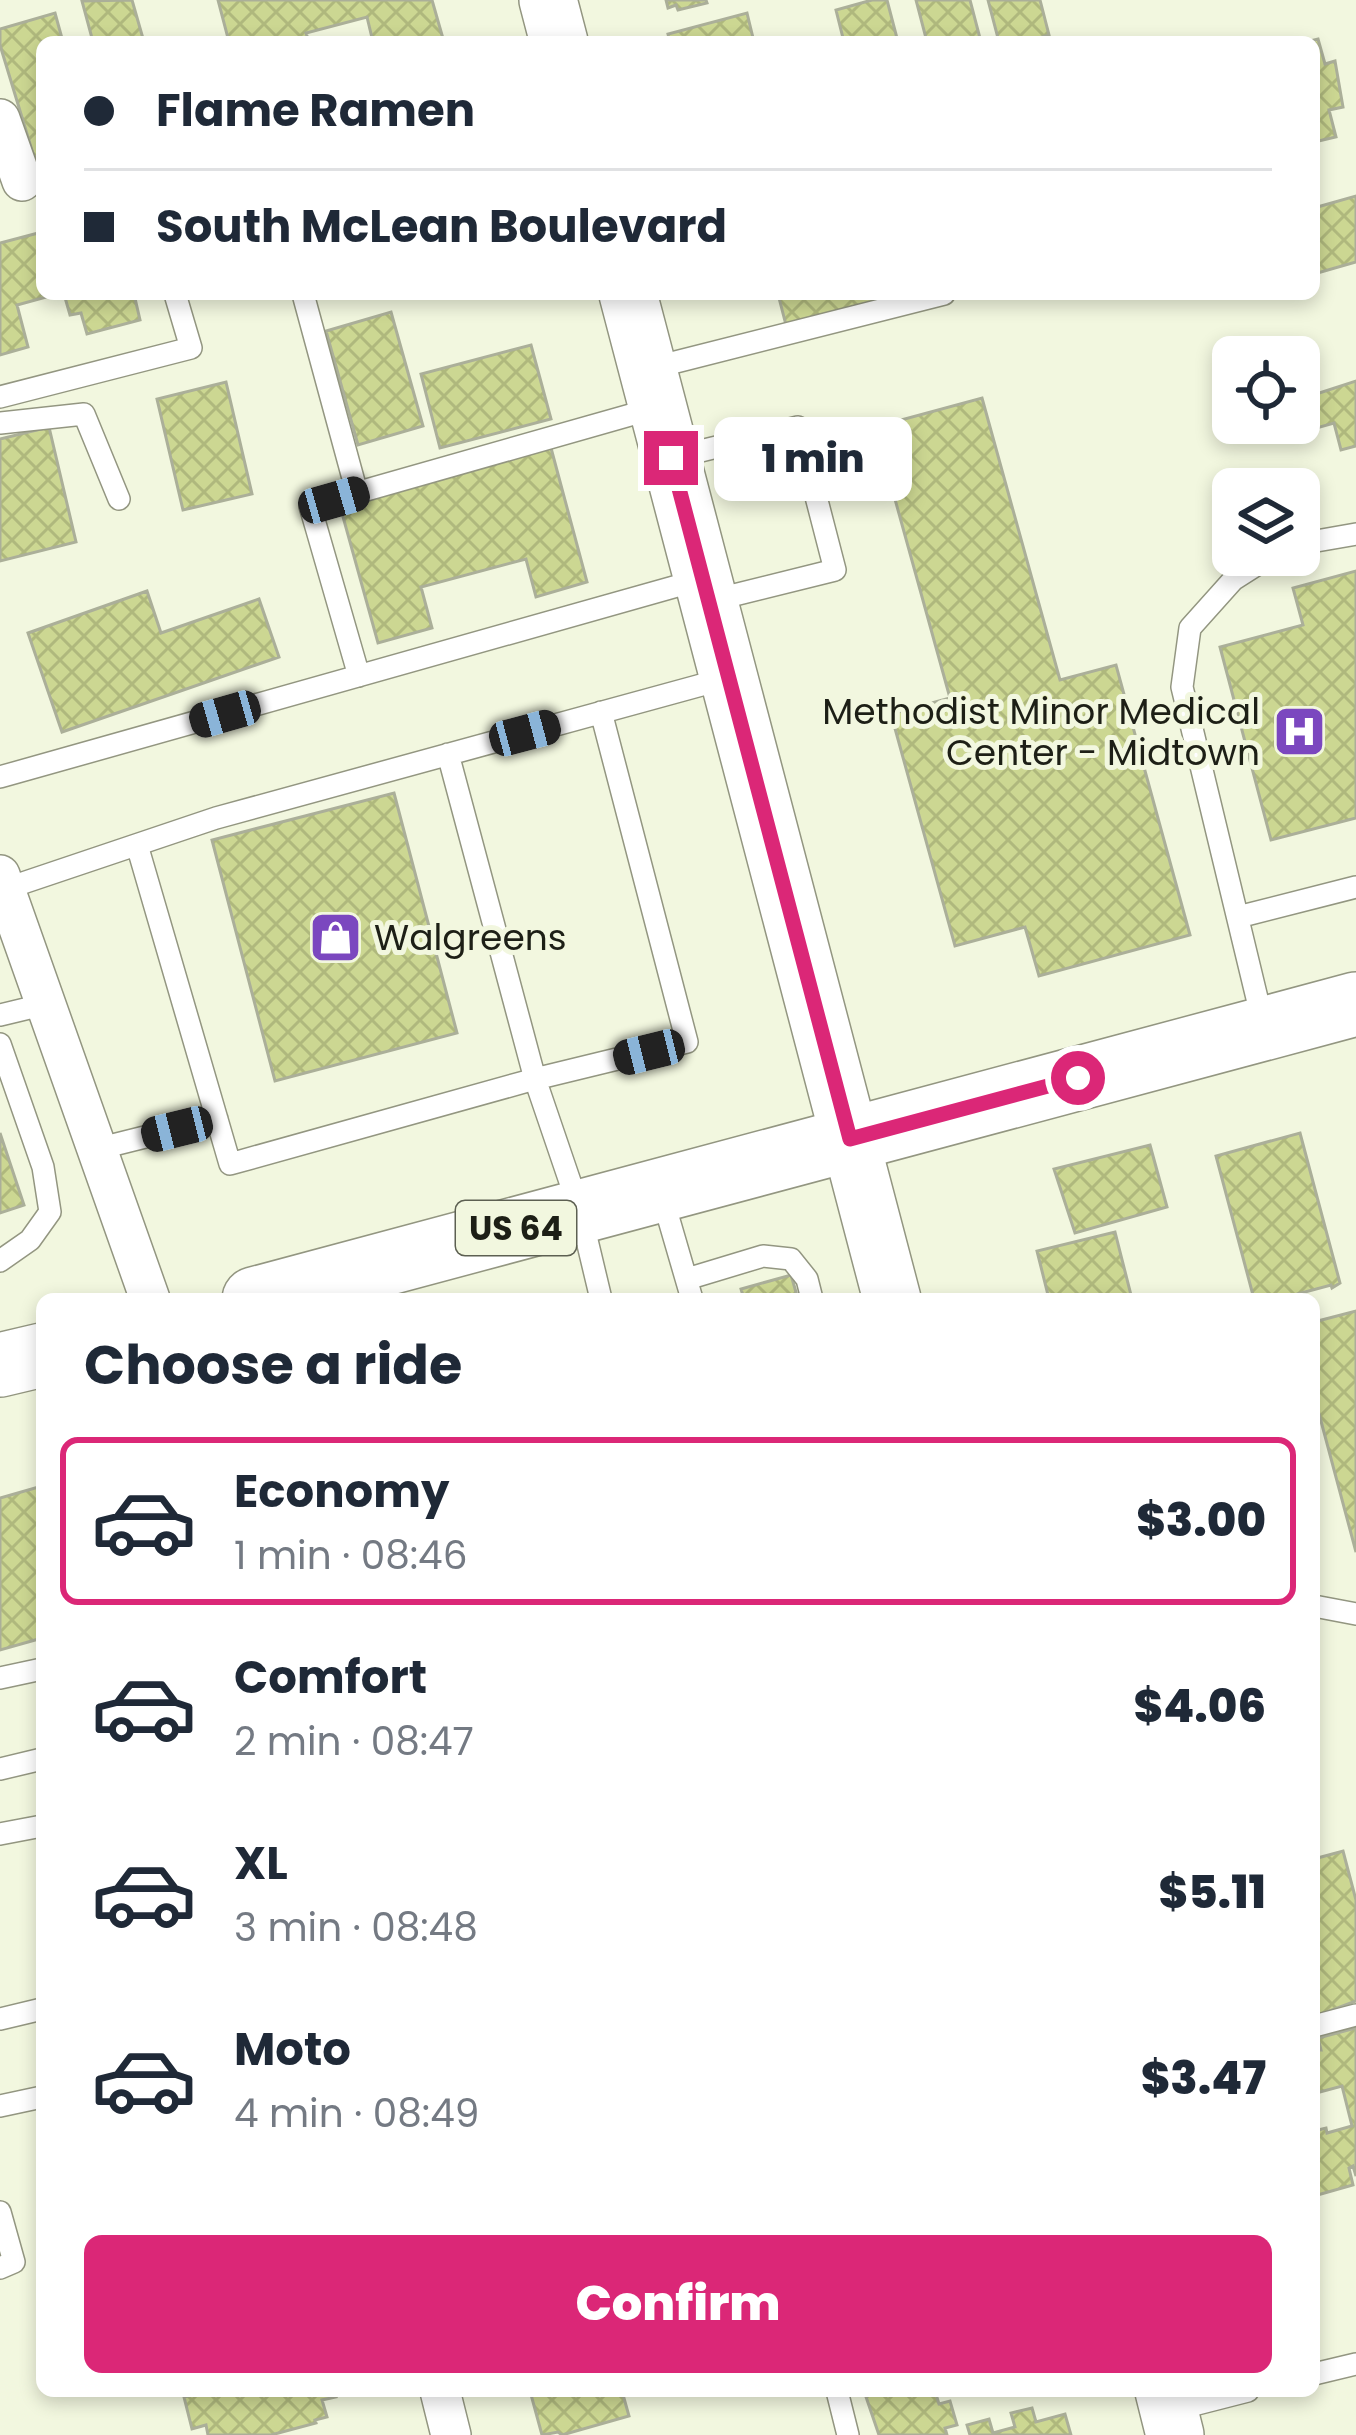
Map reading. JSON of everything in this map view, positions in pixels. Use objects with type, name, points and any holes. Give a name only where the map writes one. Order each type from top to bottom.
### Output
[{"type":"main road","points":[[548,0],[557,36]]},
{"type":"main road","points":[[630,300],[890,1293]]},
{"type":"main road","name":"US 64","points":[[276,1293],[1356,1004]]},
{"type":"main road","points":[[0,1365],[36,1356]]},
{"type":"street","points":[[0,119],[22,181]]},
{"type":"street","points":[[2,882],[148,1293]]},
{"type":"street","points":[[442,2397],[451,2435]]},
{"type":"lane","points":[[0,397],[191,348],[177,300]]},
{"type":"lane","points":[[305,300],[357,493]]},
{"type":"lane","points":[[359,676],[310,506],[658,412],[929,300]]},
{"type":"lane","points":[[0,777],[359,676],[705,590],[835,570],[798,427],[658,412]]},
{"type":"lane","points":[[0,423],[84,414],[119,499]]},
{"type":"lane","points":[[1320,540],[1356,534]]},
{"type":"lane","points":[[1239,576],[1190,628],[1182,687],[1265,1028]]},
{"type":"lane","points":[[2,882],[216,818],[728,678]]},
{"type":"lane","points":[[136,845],[230,1164],[687,1042],[602,712]]},
{"type":"lane","points":[[448,754],[535,1079],[580,1211],[600,1293]]},
{"type":"lane","points":[[1238,917],[1356,886]]},
{"type":"lane","points":[[0,1015],[46,1004]]},
{"type":"lane","points":[[0,1044],[43,1167],[50,1213],[29,1240],[0,1261]]},
{"type":"lane","points":[[97,1149],[217,1119]]},
{"type":"lane","points":[[661,1191],[690,1289],[764,1256],[791,1259],[810,1293]]},
{"type":"lane","points":[[1320,1607],[1356,1614]]},
{"type":"lane","points":[[0,1678],[36,1670]]},
{"type":"lane","points":[[0,1769],[36,1761]]},
{"type":"lane","points":[[0,2020],[36,2011]]},
{"type":"lane","points":[[1320,2024],[1356,2014]]},
{"type":"lane","points":[[0,2106],[36,2098]]},
{"type":"lane","points":[[0,2212],[7,2265]]},
{"type":"lane","points":[[1320,2373],[1356,2364]]},
{"type":"lane","points":[[838,2397],[848,2435]]},
{"type":"lane","points":[[1170,2413],[1227,2397]]},
{"type":"building","points":[[132,0],[142,36],[91,36],[82,1]]},
{"type":"building","points":[[218,0],[432,0],[442,36],[372,36],[367,17],[307,36],[227,36]]},
{"type":"building","points":[[666,0],[707,3],[678,10],[676,5],[668,8]]},
{"type":"building","points":[[887,0],[896,36],[842,36],[836,10]]},
{"type":"building","points":[[916,0],[970,0],[979,36],[925,36]]},
{"type":"building","points":[[988,0],[1040,0],[1049,35],[997,36]]},
{"type":"building","points":[[55,13],[61,36],[36,36],[36,156],[0,45],[0,29]]},
{"type":"building","points":[[747,13],[753,36],[668,36]]},
{"type":"building","points":[[1320,46],[1325,64],[1335,61],[1343,107],[1329,110],[1336,137],[1320,141]]},
{"type":"building","points":[[1356,196],[1356,262],[1320,272],[1320,206]]},
{"type":"building","points":[[36,234],[36,300],[17,305],[28,347],[0,355],[0,243]]},
{"type":"building","points":[[66,300],[135,300],[140,320],[87,334],[81,313],[70,315]]},
{"type":"building","points":[[780,300],[880,300],[786,325]]},
{"type":"building","points":[[391,312],[423,426],[358,445],[326,331]]},
{"type":"building","points":[[531,345],[551,419],[440,448],[421,374]]},
{"type":"building","points":[[1356,381],[1356,446],[1341,450],[1334,423],[1320,427],[1320,393]]},
{"type":"building","points":[[226,382],[252,494],[183,510],[157,399]]},
{"type":"building","points":[[982,398],[1060,680],[1116,665],[1190,935],[1039,976],[1025,927],[955,946],[891,714],[950,698],[875,427]]},
{"type":"building","points":[[49,427],[76,542],[0,561],[0,439]]},
{"type":"building","points":[[551,448],[587,582],[536,597],[526,559],[421,587],[432,628],[378,643],[340,506]]},
{"type":"building","name":"Methodist Minor Medical Center - Midtown","points":[[1356,571],[1356,818],[1271,840],[1220,647],[1303,625],[1293,588]]},
{"type":"building","points":[[147,591],[161,633],[259,599],[279,657],[62,732],[28,633]]},
{"type":"building","name":"Walgreens","points":[[394,793],[457,1033],[275,1081],[212,840]]},
{"type":"building","points":[[0,1133],[24,1205],[0,1213]]},
{"type":"building","points":[[1300,1133],[1340,1283],[1301,1293],[1252,1293],[1216,1156]]},
{"type":"building","points":[[1150,1145],[1167,1207],[1075,1233],[1054,1169]]},
{"type":"building","points":[[1115,1232],[1130,1293],[1048,1293],[1037,1251]]},
{"type":"building","points":[[791,1275],[796,1293],[742,1293],[741,1289]]},
{"type":"building","points":[[1356,1311],[1356,1552],[1320,1417],[1320,1320]]},
{"type":"building","points":[[36,1488],[36,1640],[0,1650],[0,1498]]},
{"type":"building","points":[[1343,1851],[1356,1900],[1356,2001],[1320,2015],[1320,1857]]},
{"type":"building","points":[[1356,2028],[1356,2176],[1353,2166],[1349,2168],[1353,2185],[1320,2194],[1320,2130],[1326,2128],[1327,2133],[1352,2126],[1342,2086],[1320,2092],[1320,2037]]},
{"type":"building","points":[[184,2397],[336,2397],[322,2400],[327,2417],[271,2435],[208,2435],[206,2425],[192,2429]]},
{"type":"building","points":[[532,2397],[624,2397],[629,2416],[562,2435],[542,2435]]},
{"type":"building","points":[[866,2397],[950,2401],[957,2425],[945,2428],[947,2435],[879,2435]]},
{"type":"building","points":[[1032,2408],[1036,2422],[1065,2414],[1071,2435],[970,2435],[967,2425],[989,2419],[993,2433],[1015,2427],[1011,2413]]},
{"type":"place","name":"Methodist Minor Medical Center - Midtown","points":[[1299,732]]},
{"type":"place","name":"Walgreens","points":[[335,937]]},
{"type":"route","points":[[671,458],[850,1139],[1078,1078]]}]
